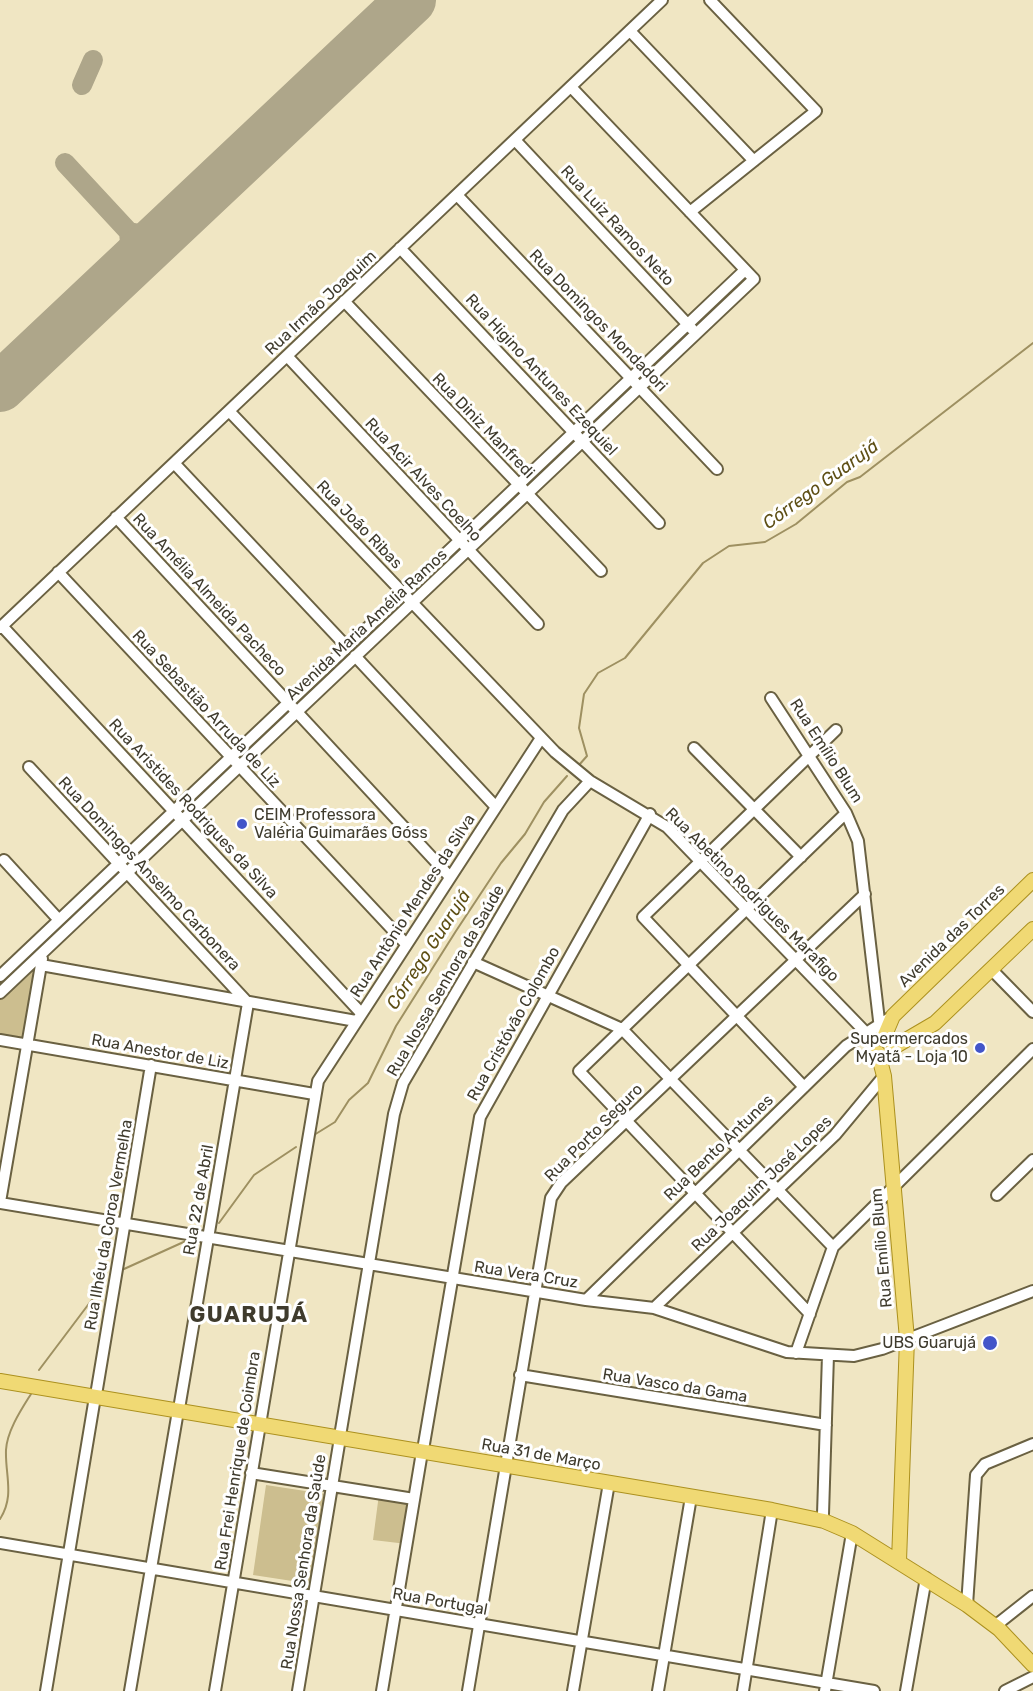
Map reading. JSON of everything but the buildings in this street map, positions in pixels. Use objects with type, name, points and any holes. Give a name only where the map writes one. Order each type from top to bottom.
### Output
[{"type":"main road","name":"Avenida das Torres","points":[[881,1041],[893,1016],[1033,880]]},
{"type":"main road","points":[[881,1041],[935,1023],[1033,929]]},
{"type":"main road","name":"Rua Emílio Blum","points":[[881,1041],[907,1339],[899,1557]]},
{"type":"main road","name":"Rua 31 de Março","points":[[0,1372],[96,1393]]},
{"type":"main road","name":"Rua 31 de Março","points":[[0,1381],[96,1393],[823,1514],[842,1520],[967,1601],[998,1624],[1033,1655]]},
{"type":"main road","name":"Rua 31 de Março","points":[[506,1462],[609,1483],[824,1521],[899,1557],[926,1578],[967,1601]]},
{"type":"main road","name":"Rua 31 de Março","points":[[998,1624],[1033,1665]]},
{"type":"street","name":"Rua Irmão Joaquim","points":[[1,627],[662,0]]},
{"type":"street","points":[[690,212],[816,111],[710,0]]},
{"type":"street","points":[[630,31],[754,161]]},
{"type":"street","points":[[571,87],[745,270]]},
{"type":"street","name":"Rua Luiz Ramos Neto","points":[[514,140],[697,333]]},
{"type":"street","name":"Rua Domingos Mondadori","points":[[457,195],[717,469]]},
{"type":"street","name":"Rua Higino Antunes Ezequiel","points":[[400,248],[659,523]]},
{"type":"street","name":"Avenida Maria Amélia Ramos","points":[[0,993],[754,279],[745,270],[119,864],[2,972]]},
{"type":"street","name":"Rua Diniz Manfredi","points":[[344,301],[601,571]]},
{"type":"street","name":"Rua Acir Alves Coelho","points":[[287,356],[538,624]]},
{"type":"street","name":"Rua João Ribas","points":[[229,411],[541,738]]},
{"type":"street","points":[[174,463],[347,647]]},
{"type":"street","name":"Rua Amélia Almeida Pacheco","points":[[116,517],[450,878]]},
{"type":"street","name":"Rua Sebastião Arruda de Liz","points":[[58,573],[406,944]]},
{"type":"street","name":"Rua Aristides Rodrigues da Silva","points":[[1,627],[174,811],[359,1017]]},
{"type":"street","points":[[355,656],[496,807]]},
{"type":"street","name":"Rua Emílio Blum","points":[[771,698],[846,813],[858,841],[881,1041]]},
{"type":"street","points":[[804,1087],[643,917],[836,730]]},
{"type":"street","name":"Rua Abetino Rodrigues Marafigo","points":[[541,738],[590,781],[667,826],[795,961],[881,1041]]},
{"type":"street","name":"Rua Antônio Mendes da Silva","points":[[314,1094],[325,1069],[541,738]]},
{"type":"street","points":[[694,748],[801,857]]},
{"type":"street","name":"Rua Domingos Anselmo Carbonera","points":[[29,767],[248,1003]]},
{"type":"street","name":"Rua Nossa Senhora da Saúde","points":[[298,1691],[394,1114],[403,1083],[563,810],[590,781]]},
{"type":"street","points":[[810,1314],[579,1071],[846,813]]},
{"type":"street","name":"Rua Cristóvão Colombo","points":[[382,1691],[480,1117],[650,814]]},
{"type":"street","points":[[4,861],[59,920]]},
{"type":"street","name":"Rua Porto Seguro","points":[[468,1691],[551,1198],[561,1184],[865,894]]},
{"type":"street","points":[[0,1202],[46,932]]},
{"type":"street","points":[[473,962],[622,1029],[833,1247]]},
{"type":"street","points":[[41,965],[248,1003],[359,1017]]},
{"type":"street","points":[[992,969],[1033,1012]]},
{"type":"street","name":"Rua 22 de Abril","points":[[130,1691],[248,1003]]},
{"type":"street","name":"Rua Anestor de Liz","points":[[0,1040],[314,1094]]},
{"type":"street","name":"Rua Bento Antunes","points":[[586,1300],[846,1046],[881,1041]]},
{"type":"street","points":[[796,1353],[833,1247],[1033,1049]]},
{"type":"street","name":"Rua Ilhéu da Coroa Vermelha","points":[[46,1691],[151,1065]]},
{"type":"street","name":"Rua Joaquim José Lopes","points":[[654,1308],[835,1135],[884,1076]]},
{"type":"street","name":"Rua Frei Henrique de Coimbra","points":[[215,1691],[314,1094]]},
{"type":"street","points":[[997,1195],[1033,1160]]},
{"type":"street","name":"Rua Vera Cruz","points":[[0,1202],[534,1292],[654,1308],[768,1347],[796,1353],[867,1354],[1033,1291]]},
{"type":"street","points":[[823,1514],[828,1355]]},
{"type":"street","name":"Rua Vasco da Gama","points":[[520,1376],[826,1425]]},
{"type":"street","points":[[967,1601],[976,1475],[985,1464],[1033,1444]]},
{"type":"street","points":[[251,1473],[414,1499]]},
{"type":"street","points":[[573,1691],[609,1483]]},
{"type":"street","points":[[658,1691],[692,1497]]},
{"type":"street","points":[[742,1691],[772,1510]]},
{"type":"street","points":[[826,1687],[852,1533]]},
{"type":"street","name":"Rua Portugal","points":[[0,1543],[746,1669],[826,1687],[873,1691]]},
{"type":"street","points":[[906,1691],[926,1578]]},
{"type":"street","points":[[998,1624],[1033,1596]]},
{"type":"street","points":[[1005,1691],[1033,1677]]},
{"type":"shaded area","points":[[43,952],[27,1044],[0,1040],[0,993]]},
{"type":"shaded area","points":[[266,1485],[325,1494],[312,1584],[253,1575]]},
{"type":"shaded area","points":[[379,1494],[414,1499],[407,1544],[373,1540]]},
{"type":"waterway","name":"Córrego Guarujá","points":[[579,765],[587,756],[579,728],[584,694],[598,673],[625,658],[703,563],[729,546],[765,542],[796,524],[847,482],[860,477],[1033,343]]},
{"type":"waterway","name":"Córrego Guarujá","points":[[314,1135],[335,1122],[349,1100],[368,1083],[396,1026],[456,931],[501,863],[525,834],[544,802],[567,776]]},
{"type":"waterway","name":"Córrego Guarujá","points":[[219,1223],[254,1175],[296,1147]]},
{"type":"waterway","name":"Córrego Guarujá","points":[[124,1269],[188,1240]]},
{"type":"waterway","name":"Córrego Guarujá","points":[[39,1370],[103,1285]]},
{"type":"waterway","name":"Córrego Guarujá","points":[[0,1519],[5,1510],[8,1494],[7,1443],[15,1421],[31,1394]]},
{"type":"taxiway","points":[[82,85],[93,60]]},
{"type":"taxiway","points":[[65,163],[129,232],[132,263]]},
{"type":"taxiway","points":[[129,232],[144,235],[164,233]]},
{"type":"runway","points":[[0,387],[411,0]]},
{"type":"place","name":"CEIM Professora Valéria Guimarães Góss","points":[[242,824]]},
{"type":"place","name":"Supermercados Myatã - Loja 10","points":[[980,1048]]},
{"type":"place","name":"UBS Guarujá","points":[[990,1343]]},
{"type":"district","name":"GUARUJÁ","points":[[249,1316]]}]
